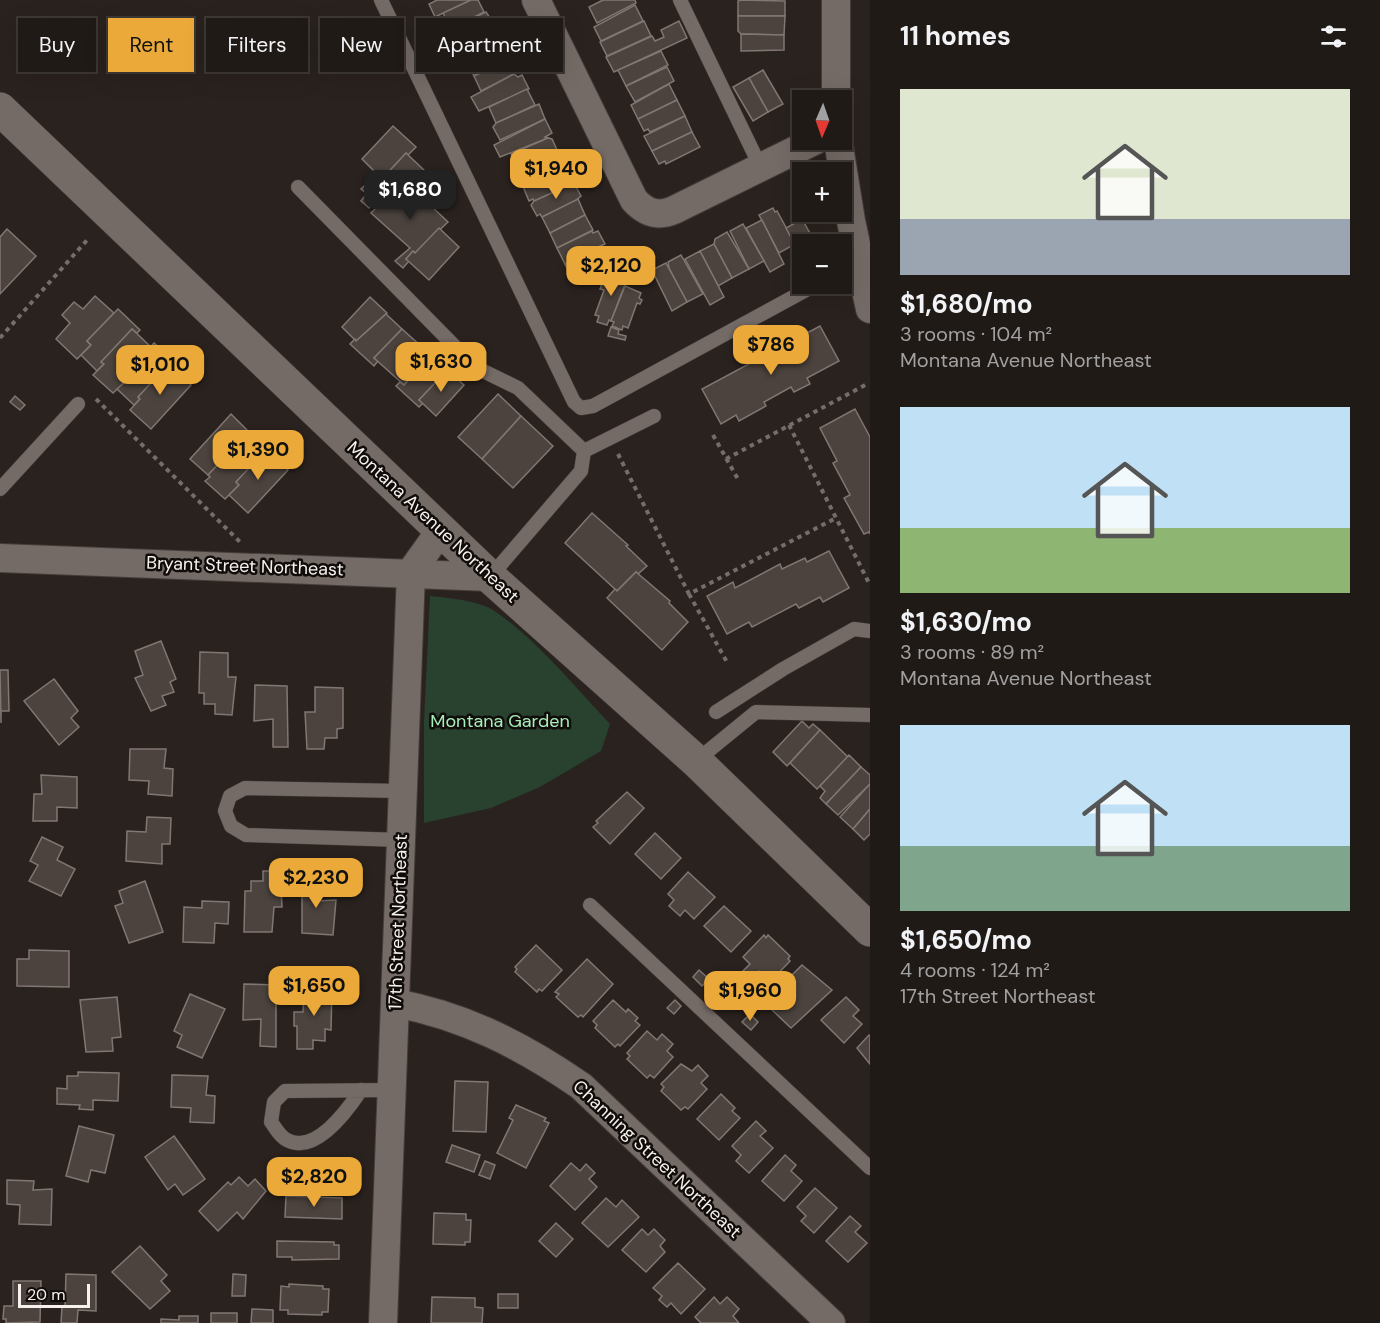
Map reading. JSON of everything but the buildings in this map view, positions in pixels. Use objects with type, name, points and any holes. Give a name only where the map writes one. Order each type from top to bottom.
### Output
[{"type":"main road","name":"Montana Avenue Northeast","points":[[0,109],[490,577],[696,761],[870,930]]},
{"type":"street","points":[[536,0],[634,200],[648,212],[657,214],[674,210],[794,150]]},
{"type":"street","points":[[836,0],[836,90]]},
{"type":"street","points":[[839,150],[847,234]]},
{"type":"street","points":[[852,269],[870,309]]},
{"type":"street","points":[[411,572],[441,530]]},
{"type":"street","name":"Bryant Street Northeast","points":[[0,558],[411,572],[490,577]]},
{"type":"street","name":"17th Street Northeast","points":[[383,1323],[411,572]]},
{"type":"street","name":"Channing Street Northeast","points":[[395,1003],[446,1016],[495,1034],[537,1056],[581,1086],[831,1323]]},
{"type":"lane","points":[[381,0],[574,402],[581,408],[593,406],[799,294]]},
{"type":"lane","points":[[680,0],[760,166]]},
{"type":"lane","points":[[298,187],[475,367],[518,388],[584,451]]},
{"type":"lane","points":[[0,489],[78,404]]},
{"type":"lane","points":[[584,451],[654,416]]},
{"type":"lane","points":[[490,577],[581,471],[584,451]]},
{"type":"lane","points":[[716,712],[783,669],[854,629],[870,631]]},
{"type":"lane","points":[[696,761],[756,711],[870,715]]},
{"type":"lane","points":[[401,840],[246,835],[231,826],[225,811],[230,796],[245,788],[403,791]]},
{"type":"lane","points":[[590,905],[870,1168]]},
{"type":"lane","points":[[361,1090],[347,1110],[331,1125],[315,1139],[301,1144],[285,1140],[271,1122],[274,1102],[285,1091],[361,1090],[392,1090]]},
{"type":"path","points":[[0,338],[88,239]]},
{"type":"path","points":[[726,459],[869,383]]},
{"type":"path","points":[[78,404],[88,392],[245,546]]},
{"type":"path","points":[[789,425],[870,585]]},
{"type":"path","points":[[713,435],[739,481]]},
{"type":"path","points":[[618,454],[689,594],[728,664]]},
{"type":"path","points":[[689,594],[836,518]]},
{"type":"green space","name":"Montana Garden","points":[[430,596],[479,604],[493,610],[524,634],[610,724],[601,751],[540,787],[491,808],[424,823],[424,721]]}]
